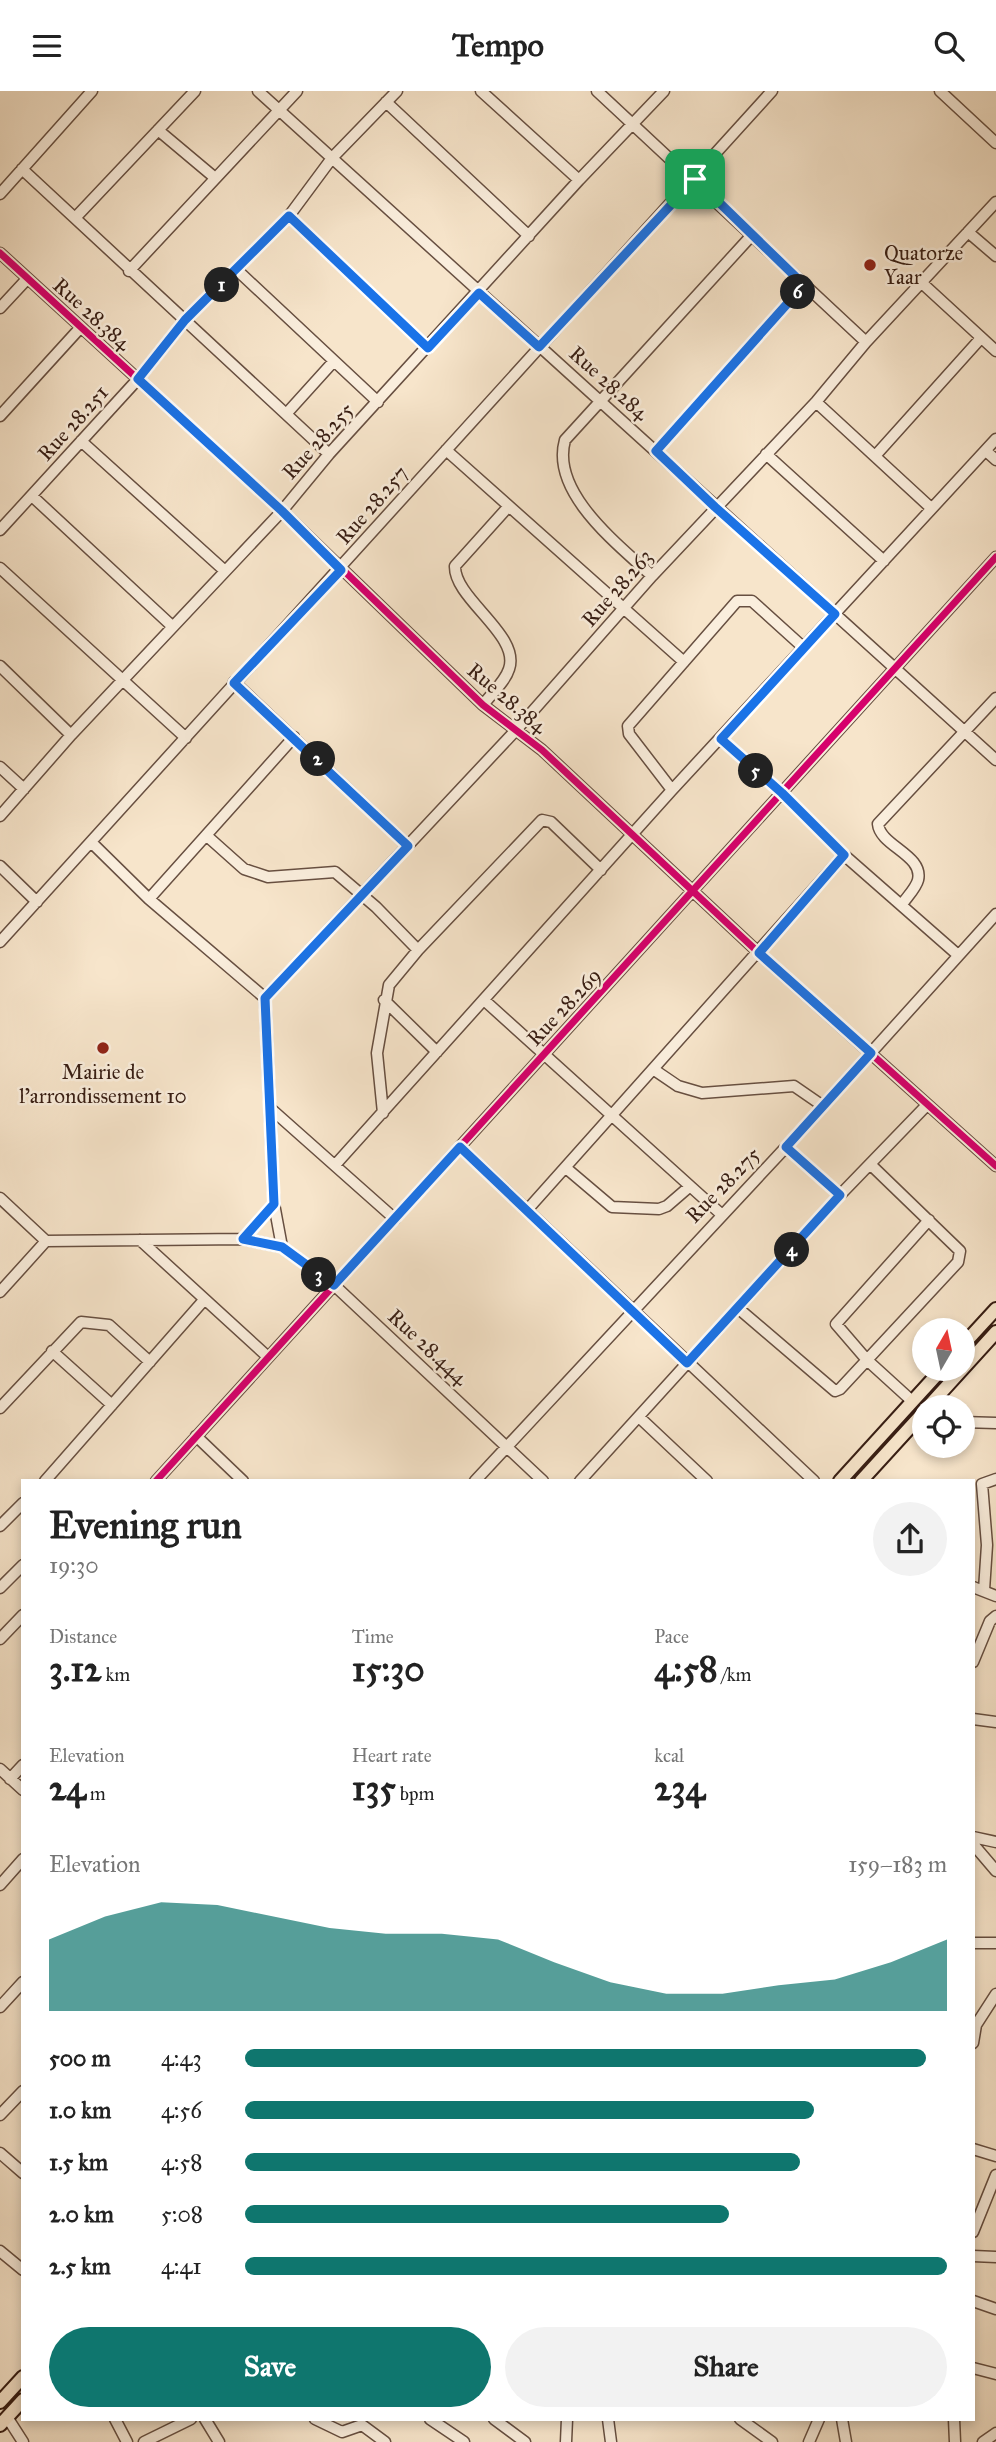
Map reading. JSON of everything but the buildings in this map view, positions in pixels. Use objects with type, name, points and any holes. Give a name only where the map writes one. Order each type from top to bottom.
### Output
[{"type":"main road","points":[[975,1332],[996,1309]]},
{"type":"main road","points":[[939,1395],[995,1337]]},
{"type":"main road","points":[[918,1395],[931,1381]]},
{"type":"main road","points":[[842,1479],[912,1401]]},
{"type":"main road","points":[[863,1479],[912,1425]]},
{"type":"main road","points":[[0,2402],[21,2379]]},
{"type":"main road","points":[[4,2421],[21,2402]]},
{"type":"street","points":[[0,194],[92,91]]},
{"type":"street","points":[[75,218],[195,91]]},
{"type":"street","name":"Rue 28.284","points":[[258,91],[479,293],[600,399],[715,507],[897,667],[996,760]]},
{"type":"street","points":[[129,271],[297,91]]},
{"type":"street","name":"Rue 28.251","points":[[0,530],[138,379],[185,320],[289,216],[332,158],[397,91]]},
{"type":"street","points":[[481,91],[579,180]]},
{"type":"street","points":[[597,91],[695,179],[866,342]]},
{"type":"street","name":"Rue 28.255","points":[[0,816],[71,735],[282,511],[329,454],[479,293],[579,180],[664,91]]},
{"type":"street","name":"Rue 28.257","points":[[0,942],[234,683],[341,570],[446,450],[695,179],[772,91]]},
{"type":"street","points":[[940,91],[996,143]]},
{"type":"street","points":[[386,102],[529,236]]},
{"type":"street","points":[[158,130],[214,177]]},
{"type":"street","points":[[22,169],[329,454]]},
{"type":"street","name":"Rue 28.263","points":[[265,998],[517,729],[652,576],[816,402],[866,342],[923,284],[996,202]]},
{"type":"street","points":[[289,216],[428,348]]},
{"type":"street","points":[[968,232],[996,256]]},
{"type":"street","points":[[652,576],[587,515],[561,453],[565,440],[600,399],[752,235]]},
{"type":"street","name":"Rue 28.384","points":[[0,253],[282,511],[483,705],[517,729],[759,953],[996,1166]]},
{"type":"street","points":[[237,270],[378,402]]},
{"type":"street","points":[[0,308],[27,279]]},
{"type":"street","points":[[923,284],[996,351]]},
{"type":"street","points":[[656,451],[804,285]]},
{"type":"street","points":[[0,416],[81,327]]},
{"type":"street","points":[[874,456],[981,338]]},
{"type":"street","points":[[287,414],[334,361]]},
{"type":"street","points":[[816,402],[931,507]]},
{"type":"street","points":[[335,1164],[672,790],[996,439]]},
{"type":"street","points":[[81,442],[225,571]]},
{"type":"street","points":[[446,450],[684,662]]},
{"type":"street","points":[[986,451],[996,460]]},
{"type":"street","points":[[766,454],[884,561]]},
{"type":"street","points":[[32,496],[172,626]]},
{"type":"street","points":[[483,705],[508,672],[511,662],[506,644],[459,582],[455,566],[509,506]]},
{"type":"street","name":"Rue 28.269","points":[[158,1479],[996,557]]},
{"type":"street","points":[[0,568],[186,738]]},
{"type":"street","points":[[672,790],[629,734],[628,726],[742,599],[752,601],[804,648]]},
{"type":"street","points":[[0,666],[71,735]]},
{"type":"street","points":[[234,683],[408,846]]},
{"type":"street","points":[[903,904],[918,882],[917,870],[882,834],[878,824],[996,698]]},
{"type":"street","points":[[149,899],[294,737]]},
{"type":"street","points":[[721,739],[782,793],[844,855],[958,955]]},
{"type":"street","points":[[0,767],[24,789]]},
{"type":"street","points":[[383,1113],[377,1053],[384,1000],[389,985],[418,950],[542,820],[551,822],[601,870]]},
{"type":"street","points":[[207,836],[244,869],[268,877],[335,872],[418,950]]},
{"type":"street","points":[[0,1198],[46,1241],[243,1239],[282,1247],[274,1204],[265,998],[149,899],[91,842]]},
{"type":"street","points":[[528,1209],[844,855]]},
{"type":"street","points":[[0,866],[37,902]]},
{"type":"street","name":"Rue 28.275","points":[[477,1479],[824,1106],[996,914]]},
{"type":"street","points":[[384,1000],[437,1052]]},
{"type":"street","points":[[484,1000],[545,1053],[689,1188],[721,1214]]},
{"type":"street","points":[[653,1069],[688,1091],[714,1093],[794,1086],[824,1106]]},
{"type":"street","points":[[582,1479],[640,1419],[687,1363],[840,1195],[927,1105]]},
{"type":"street","points":[[270,1108],[394,1219]]},
{"type":"street","points":[[460,1147],[812,1479]]},
{"type":"street","points":[[786,1147],[840,1195]]},
{"type":"street","points":[[739,1309],[835,1391],[958,1262],[960,1251],[870,1164]]},
{"type":"street","points":[[566,1168],[612,1207],[659,1209],[667,1206],[689,1188]]},
{"type":"street","points":[[243,1239],[274,1204]]},
{"type":"street","points":[[912,1401],[837,1328],[837,1320],[929,1220]]},
{"type":"street","points":[[140,1240],[268,1357]]},
{"type":"street","points":[[0,1292],[46,1241]]},
{"type":"street","name":"Rue 28.444","points":[[282,1247],[334,1285],[541,1479]]},
{"type":"street","points":[[49,1479],[204,1300]]},
{"type":"street","points":[[0,1408],[76,1325],[89,1322],[109,1325],[150,1362]]},
{"type":"street","points":[[52,1351],[112,1405]]},
{"type":"street","points":[[640,1419],[705,1479]]},
{"type":"street","points":[[975,1422],[996,1423]]},
{"type":"street","points":[[196,1436],[241,1479]]},
{"type":"street","points":[[996,1479],[982,1485],[978,1498],[987,1545],[978,1588],[996,1597]]},
{"type":"street","points":[[0,1526],[21,1505]]},
{"type":"street","points":[[0,1588],[21,1567]]},
{"type":"street","points":[[975,1657],[990,1621],[996,1616]]},
{"type":"street","points":[[0,1639],[21,1617]]},
{"type":"street","points":[[975,1719],[996,1722]]},
{"type":"street","points":[[10,1779],[21,1767]]},
{"type":"street","points":[[0,1769],[21,1788]]},
{"type":"street","points":[[975,1837],[996,1842]]},
{"type":"street","points":[[975,1846],[996,1871]]},
{"type":"street","points":[[0,1885],[21,1861]]},
{"type":"street","points":[[975,1943],[996,1943]]},
{"type":"street","points":[[0,2007],[21,1987]]},
{"type":"street","points":[[975,2028],[996,1994]]},
{"type":"street","points":[[0,2115],[21,2093]]},
{"type":"street","points":[[14,2100],[21,2106]]},
{"type":"street","points":[[975,2150],[996,2156]]},
{"type":"street","points":[[0,2153],[21,2171]]},
{"type":"street","points":[[975,2227],[996,2175]]},
{"type":"street","points":[[0,2251],[21,2268]]},
{"type":"street","points":[[975,2256],[996,2257]]},
{"type":"street","points":[[975,2302],[996,2309]]},
{"type":"street","points":[[975,2369],[996,2374]]},
{"type":"street","points":[[4,2421],[23,2442]]},
{"type":"street","points":[[116,2421],[127,2442]]},
{"type":"street","points":[[144,2442],[187,2421]]},
{"type":"street","points":[[206,2421],[219,2442]]},
{"type":"street","points":[[319,2421],[342,2432],[362,2425],[385,2442]]},
{"type":"street","points":[[433,2421],[464,2442]]},
{"type":"street","points":[[497,2421],[525,2442]]},
{"type":"street","points":[[564,2421],[566,2442]]},
{"type":"street","points":[[608,2421],[611,2442]]},
{"type":"street","points":[[743,2421],[772,2442]]},
{"type":"street","points":[[809,2442],[818,2421]]},
{"type":"street","points":[[842,2421],[846,2442]]},
{"type":"street","points":[[954,2421],[955,2442]]},
{"type":"street","points":[[983,2442],[996,2433]]},
{"type":"cycle path","points":[[0,253],[282,511],[483,705],[542,750],[759,953],[996,1166]]},
{"type":"cycle path","points":[[158,1479],[996,557]]},
{"type":"place","name":"Quatorze Yaar","points":[[870,265]]},
{"type":"place","name":"Mairie de l'arrondissement 10","points":[[103,1048]]},
{"type":"route","points":[[695,179],[804,285],[656,451],[835,614],[721,739],[782,793],[844,855],[759,953],[871,1053],[786,1147],[840,1195],[687,1363],[634,1309],[460,1147],[334,1285],[282,1247],[243,1239],[274,1204],[265,998],[408,846],[281,724],[234,683],[341,570],[282,511],[138,379],[185,320],[289,216],[428,348],[479,293],[539,347],[695,179]]}]
